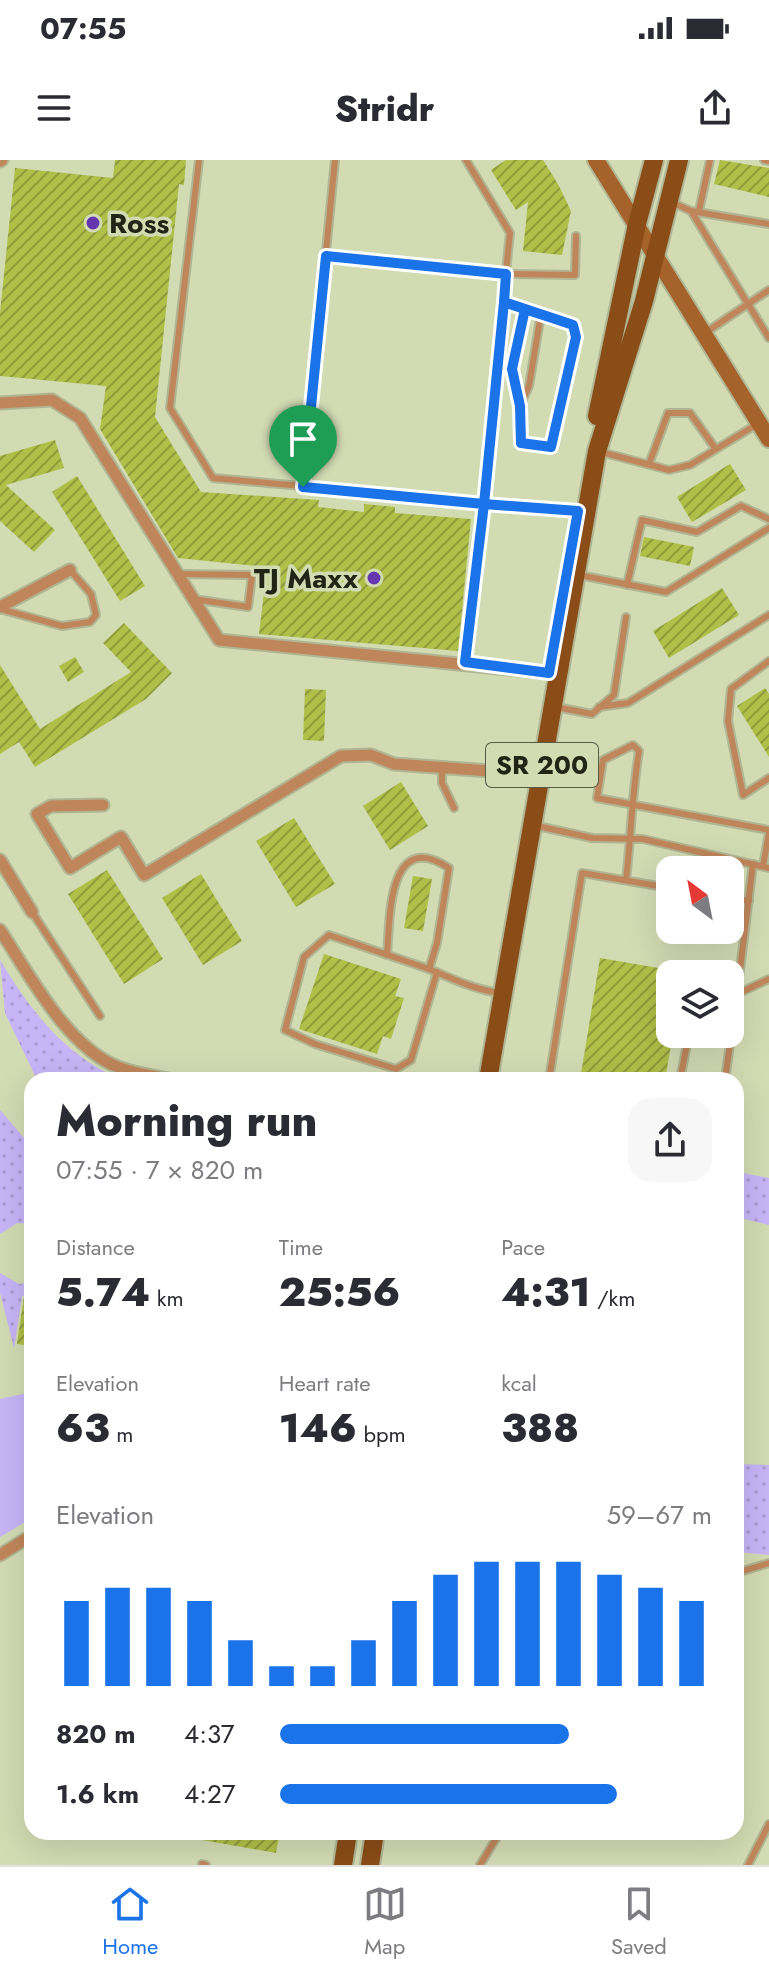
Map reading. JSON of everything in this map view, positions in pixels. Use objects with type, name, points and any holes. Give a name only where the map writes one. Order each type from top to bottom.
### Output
[{"type":"main road","points":[[596,160],[769,439]]},
{"type":"main road","name":"SR 200","points":[[488,1072],[494,992],[578,511],[637,224],[654,160]]},
{"type":"main road","name":"SR 200","points":[[488,1072],[597,451],[655,255],[679,160]]},
{"type":"main road","points":[[343,1865],[347,1840]]},
{"type":"main road","points":[[370,1865],[374,1840]]},
{"type":"street","points":[[0,403],[52,400],[80,418],[219,640],[465,662],[549,673]]},
{"type":"street","points":[[0,608],[70,570]]},
{"type":"street","points":[[103,805],[51,806],[37,814],[70,868],[121,837],[144,875],[341,756],[371,755],[394,764],[532,774]]},
{"type":"street","points":[[0,860],[32,912]]},
{"type":"street","points":[[0,930],[57,1016],[94,1052],[117,1067],[138,1072]]},
{"type":"street","points":[[0,1555],[24,1540]]},
{"type":"lane","points":[[199,160],[170,408],[213,478],[578,511]]},
{"type":"lane","points":[[303,487],[335,160]]},
{"type":"lane","points":[[465,662],[484,504],[510,233],[466,160]]},
{"type":"lane","points":[[710,160],[695,211],[769,338]]},
{"type":"lane","points":[[668,201],[695,211],[769,224]]},
{"type":"lane","points":[[326,256],[506,274],[575,275],[576,236]]},
{"type":"lane","points":[[704,334],[769,290]]},
{"type":"lane","points":[[504,302],[541,314],[573,325],[576,337],[551,447],[521,443],[520,406],[512,369],[525,309]]},
{"type":"lane","points":[[520,406],[529,386],[541,314]]},
{"type":"lane","points":[[649,464],[668,413],[690,413],[715,448]]},
{"type":"lane","points":[[597,451],[669,470],[690,465],[759,423]]},
{"type":"lane","points":[[627,585],[642,520],[697,532],[741,506],[769,519]]},
{"type":"lane","points":[[576,574],[666,592],[769,528]]},
{"type":"lane","points":[[0,608],[62,626],[90,622],[96,615],[91,594],[70,570]]},
{"type":"lane","points":[[177,574],[252,575],[248,607],[193,599]]},
{"type":"lane","points":[[599,707],[628,703],[769,615]]},
{"type":"lane","points":[[553,706],[592,714],[614,695],[626,617]]},
{"type":"lane","points":[[769,661],[731,689],[728,721],[743,795],[769,778]]},
{"type":"lane","points":[[532,825],[592,838],[631,840],[643,839],[766,867],[769,831],[631,803],[597,798],[603,760],[633,745],[639,751],[631,803],[631,840],[626,880]]},
{"type":"lane","points":[[442,767],[442,783],[454,808]]},
{"type":"lane","points":[[387,955],[394,880],[406,863],[416,859],[440,863],[449,868],[440,929],[429,969]]},
{"type":"lane","points":[[739,960],[753,864]]},
{"type":"lane","points":[[550,1072],[582,873],[656,885]]},
{"type":"lane","points":[[744,900],[749,901]]},
{"type":"lane","points":[[32,912],[100,1016]]},
{"type":"lane","points":[[437,972],[411,1060],[396,1069],[315,1044],[285,1030],[304,957],[329,935],[429,969],[437,972],[477,989],[494,992]]},
{"type":"lane","points":[[744,990],[769,979]]},
{"type":"lane","points":[[682,1072],[686,1048]]},
{"type":"lane","points":[[726,1072],[728,1048]]},
{"type":"lane","points":[[744,1571],[769,1563]]},
{"type":"lane","points":[[748,1865],[769,1824]]},
{"type":"lane","points":[[480,1865],[495,1840]]},
{"type":"shaded area","points":[[0,960],[24,997],[52,1031],[85,1059],[106,1072],[33,1072],[5,1013]]},
{"type":"shaded area","points":[[0,1110],[24,1138],[24,1223],[17,1223],[0,1234]]},
{"type":"shaded area","points":[[744,1173],[769,1178],[769,1225],[744,1219]]},
{"type":"shaded area","points":[[0,1273],[19,1284],[24,1283],[14,1348],[0,1293]]},
{"type":"shaded area","points":[[24,1394],[24,1523],[0,1537],[0,1399]]},
{"type":"shaded area","points":[[744,1464],[769,1465],[769,1555],[744,1553]]},
{"type":"building","points":[[115,160],[186,160],[184,185],[179,184],[155,417],[201,492],[319,500],[318,507],[364,512],[364,504],[395,507],[395,513],[471,519],[458,651],[259,634],[267,567],[178,558],[100,429],[106,386],[0,376],[0,313],[15,168],[113,178]]},
{"type":"building","points":[[506,160],[543,160],[558,184],[571,211],[562,255],[523,251],[528,202],[516,210],[491,170]]},
{"type":"building","points":[[720,160],[769,168],[769,197],[714,184]]},
{"type":"building","points":[[55,440],[64,468],[6,485],[55,530],[34,552],[0,521],[0,456]]},
{"type":"building","points":[[730,464],[746,490],[692,522],[677,497]]},
{"type":"building","points":[[77,476],[145,586],[120,601],[52,492]]},
{"type":"building","points":[[644,537],[694,547],[690,566],[640,556]]},
{"type":"building","points":[[722,588],[739,615],[669,658],[653,631]]},
{"type":"building","points":[[124,623],[172,673],[146,699],[35,767],[19,742],[0,754],[0,665],[40,729],[131,672],[103,643]]},
{"type":"building","points":[[75,657],[84,672],[68,682],[59,666]]},
{"type":"building","points":[[765,688],[769,694],[769,757],[737,706]]},
{"type":"building","points":[[305,689],[326,690],[324,741],[303,740]]},
{"type":"building","points":[[401,782],[428,826],[390,850],[363,806]]},
{"type":"building","points":[[294,818],[335,884],[296,907],[256,841]]},
{"type":"building","points":[[107,870],[163,959],[124,984],[68,894]]},
{"type":"building","points":[[201,874],[242,941],[203,965],[162,898]]},
{"type":"building","points":[[413,876],[432,879],[423,931],[404,928]]},
{"type":"building","points":[[324,954],[401,979],[395,996],[404,998],[391,1039],[383,1036],[377,1054],[299,1029]]},
{"type":"building","points":[[600,958],[656,968],[656,1048],[671,1048],[666,1072],[581,1072]]},
{"type":"building","points":[[24,1297],[24,1345],[17,1344]]},
{"type":"building","points":[[202,1840],[278,1840],[276,1853]]},
{"type":"place","name":"Ross","points":[[93,223]]},
{"type":"place","name":"TJ Maxx","points":[[374,578]]},
{"type":"route","points":[[303,487],[326,256],[506,274],[504,302],[541,314],[573,325],[576,337],[551,447],[521,443],[520,406],[512,369],[525,309],[504,302],[484,504],[578,511],[549,673],[465,662],[484,504],[303,487]]}]
